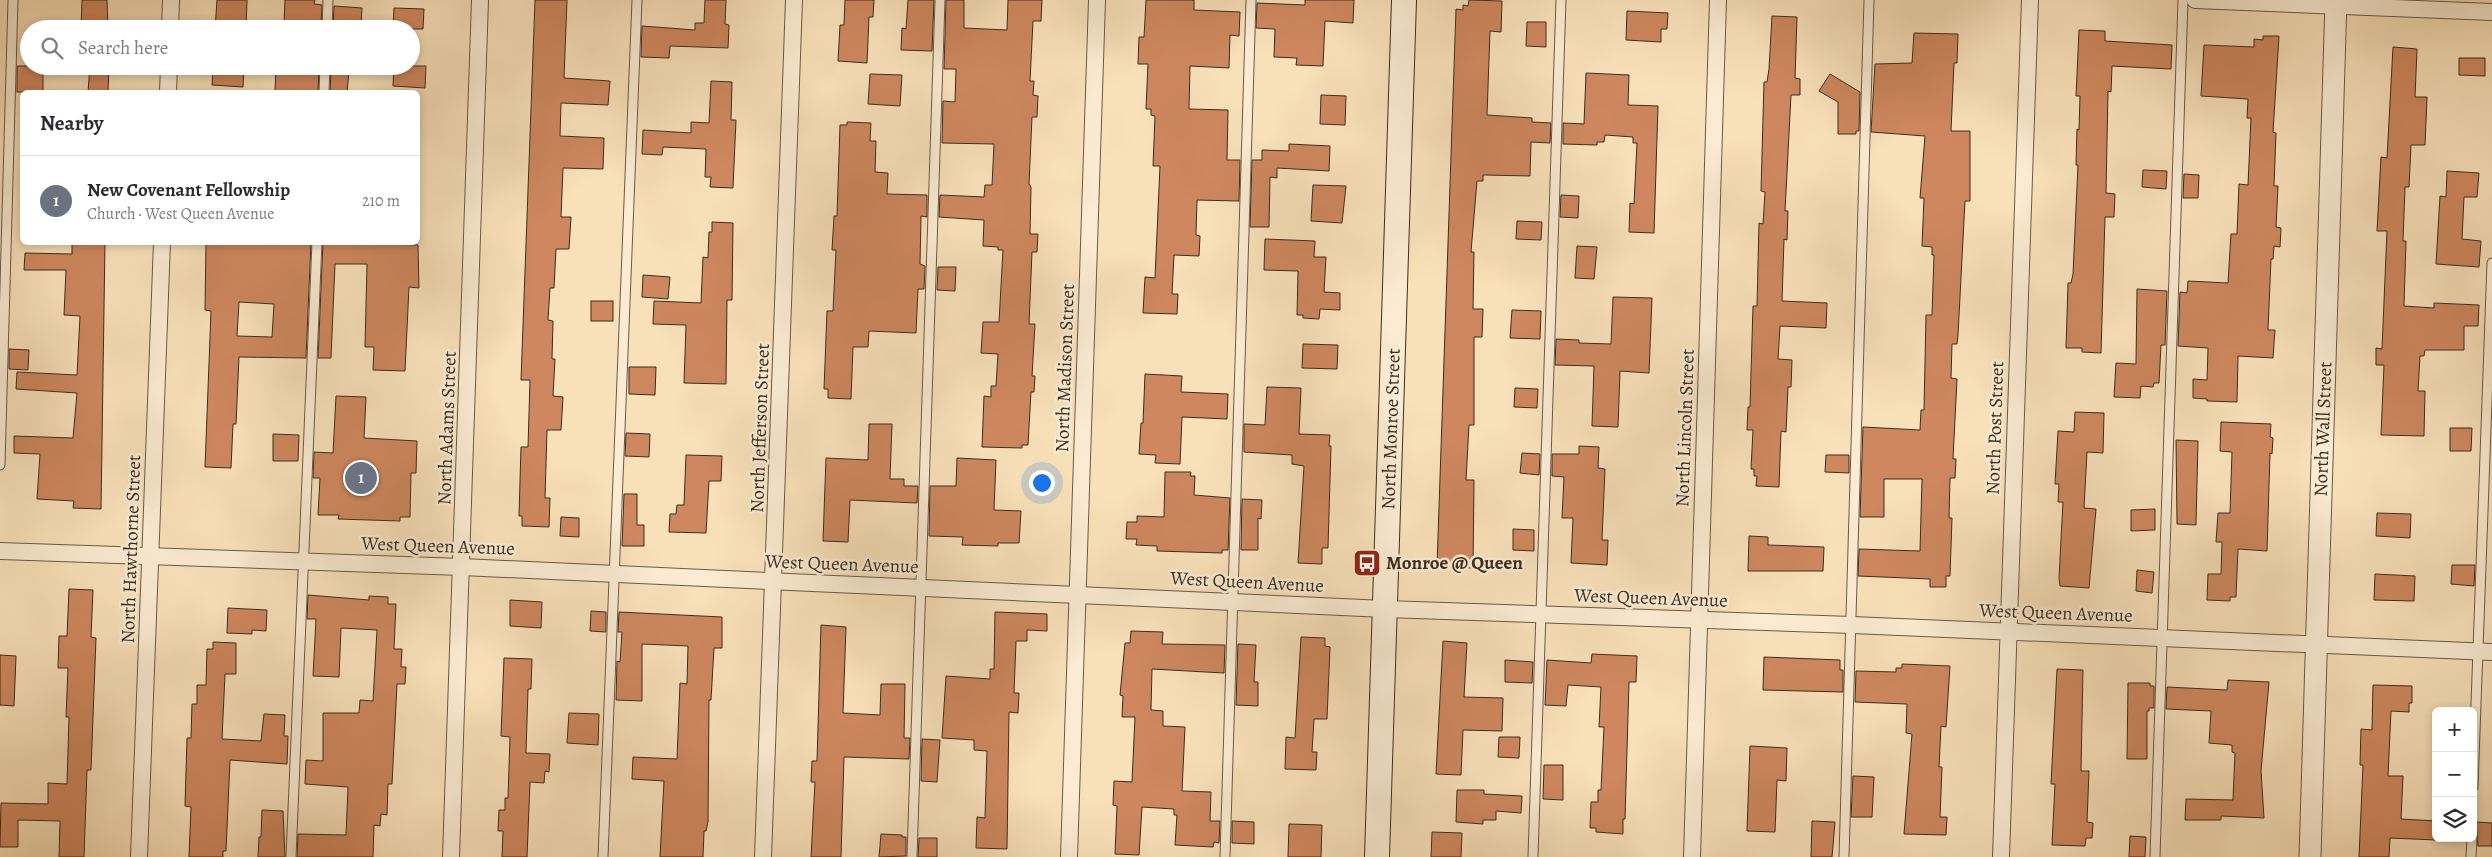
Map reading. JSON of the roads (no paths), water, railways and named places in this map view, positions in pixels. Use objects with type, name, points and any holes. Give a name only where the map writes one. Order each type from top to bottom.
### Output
[{"type":"main road","name":"North Monroe Street","points":[[1377,857],[1404,0]]},
{"type":"street","points":[[170,20],[171,0]]},
{"type":"street","name":"North Adams Street","points":[[451,857],[480,0]]},
{"type":"street","name":"North Jefferson Street","points":[[763,857],[794,0]]},
{"type":"street","name":"North Madison Street","points":[[1069,857],[1097,0]]},
{"type":"street","name":"North Lincoln Street","points":[[1692,857],[1718,0]]},
{"type":"street","name":"North Post Street","points":[[2001,857],[2030,0]]},
{"type":"street","points":[[2196,0],[2336,2],[2492,12]]},
{"type":"street","name":"North Wall Street","points":[[2310,857],[2336,2]]},
{"type":"street","points":[[168,90],[169,75]]},
{"type":"street","name":"North Hawthorne Street","points":[[139,857],[162,245]]},
{"type":"street","name":"West Queen Avenue","points":[[0,552],[462,566],[1385,609],[2008,631],[2485,652]]},
{"type":"lane","points":[[0,465],[14,0]]},
{"type":"lane","points":[[327,20],[328,0]]},
{"type":"lane","points":[[603,857],[637,0]]},
{"type":"lane","points":[[912,857],[940,0]]},
{"type":"lane","points":[[1224,857],[1234,602],[1251,0]]},
{"type":"lane","points":[[1533,857],[1561,0]]},
{"type":"lane","points":[[1844,857],[1869,0]]},
{"type":"lane","points":[[2155,857],[2183,0]]},
{"type":"lane","points":[[324,90],[325,75]]},
{"type":"lane","points":[[291,857],[302,560],[317,245]]},
{"type":"lane","points":[[2476,752],[2485,652],[2492,263]]},
{"type":"lane","points":[[2471,857],[2472,842]]},
{"type":"place","name":"New Covenant Fellowship","points":[[361,478]]},
{"type":"place","name":"Monroe @ Queen","points":[[1367,563]]}]
